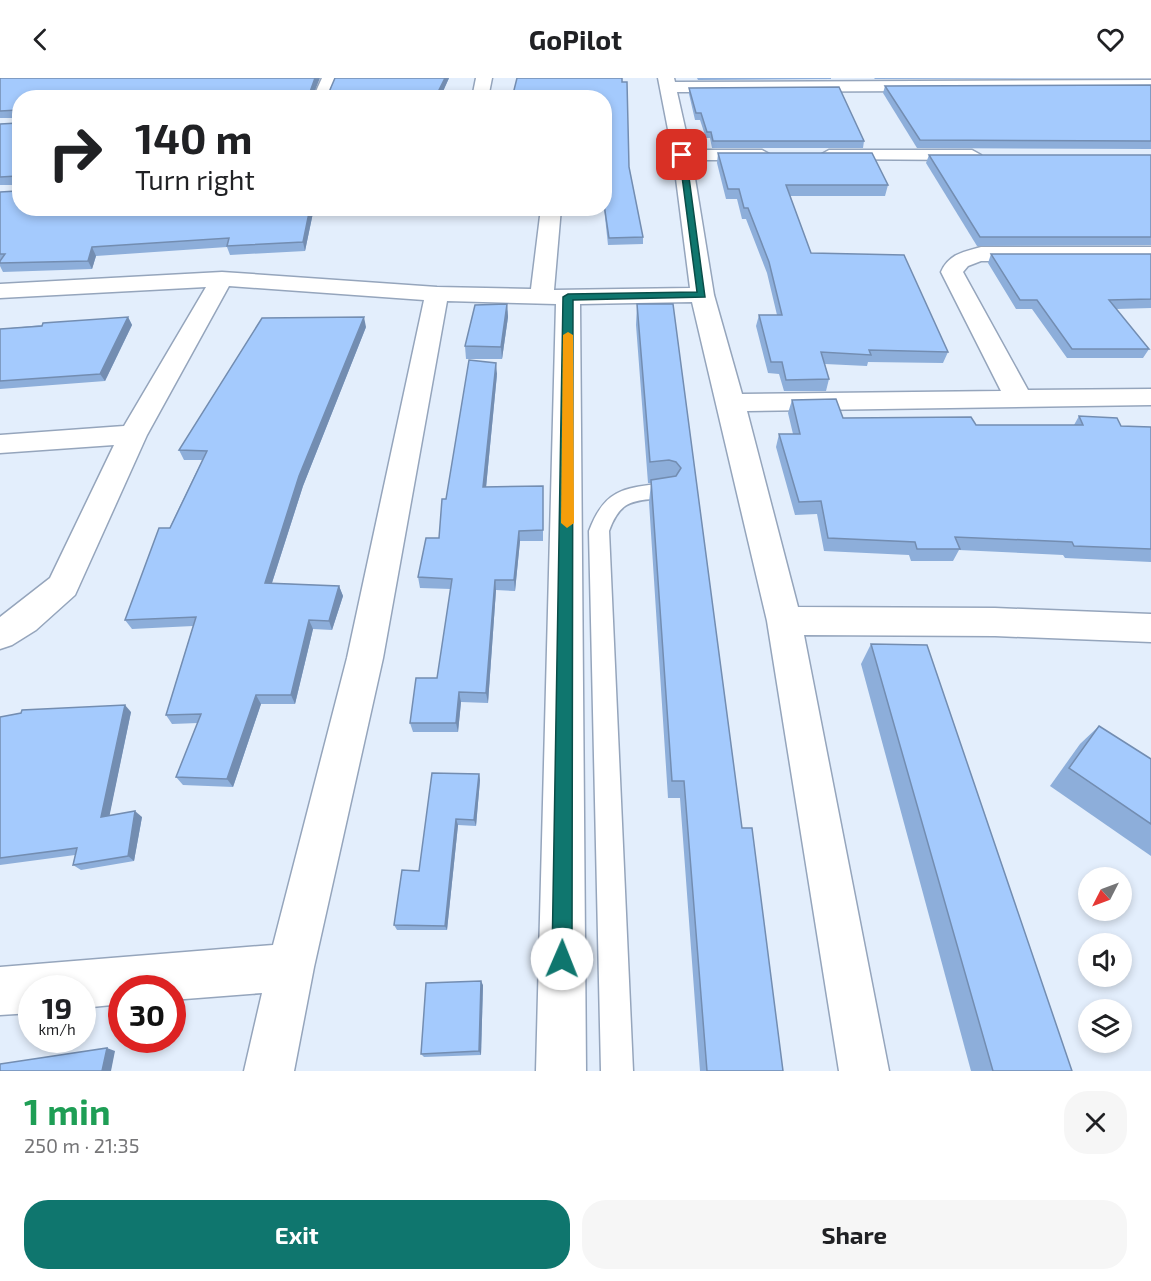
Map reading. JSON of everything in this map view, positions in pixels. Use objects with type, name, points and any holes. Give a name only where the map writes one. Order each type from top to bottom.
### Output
[{"type":"street","points":[[864,1071],[784,621],[702,295],[682,155],[667,82],[1151,85]]},
{"type":"street","points":[[682,155],[776,155]]},
{"type":"street","points":[[811,155],[987,156]]},
{"type":"street","points":[[551,216],[555,296],[561,1071]]},
{"type":"street","points":[[1018,397],[952,272],[954,266],[962,260],[981,254],[1151,254]]},
{"type":"street","points":[[0,291],[222,279],[275,280],[437,294],[702,295]]},
{"type":"street","points":[[0,635],[24,620],[63,586],[133,435],[222,279]]},
{"type":"street","points":[[269,1071],[291,967],[365,658],[437,294]]},
{"type":"street","points":[[731,403],[1018,397],[1151,397]]},
{"type":"street","points":[[0,444],[133,435]]},
{"type":"street","points":[[784,621],[995,622],[1151,628]]},
{"type":"street","points":[[96,984],[291,967]]},
{"type":"street","points":[[0,991],[18,990]]},
{"type":"lane","points":[[617,1071],[599,531],[604,514],[613,501],[623,496],[666,490]]},
{"type":"building","points":[[0,78],[315,78],[311,90],[12,90],[12,110],[0,111]]},
{"type":"building","points":[[335,78],[445,78],[439,90],[330,90]]},
{"type":"building","points":[[517,78],[622,78],[622,82],[627,82],[629,167],[643,237],[609,238],[606,216],[612,216],[612,90],[514,90]]},
{"type":"building","points":[[1151,85],[1151,141],[920,140],[885,86]]},
{"type":"building","points":[[839,87],[864,141],[713,141],[711,132],[707,132],[701,113],[696,113],[689,88]]},
{"type":"building","points":[[12,123],[12,176],[0,177],[0,124]]},
{"type":"building","points":[[718,153],[872,153],[888,185],[786,185],[811,253],[904,255],[948,352],[869,350],[871,355],[821,352],[829,379],[786,380],[782,362],[771,362],[759,315],[782,315],[769,262],[748,208],[744,208],[739,189],[728,189]]},
{"type":"building","points":[[929,155],[1151,155],[1151,237],[980,237]]},
{"type":"building","points":[[12,191],[12,216],[308,216],[303,242],[227,246],[229,238],[92,247],[88,261],[0,263],[5,254],[0,254],[0,192]]},
{"type":"building","points":[[991,254],[1151,254],[1151,299],[1109,300],[1149,349],[1072,349],[1037,300],[1020,300]]},
{"type":"building","points":[[507,304],[501,347],[465,346],[475,305]]},
{"type":"building","points":[[637,304],[673,304],[742,828],[752,828],[783,1071],[707,1071],[684,781],[672,781],[651,480],[676,476],[681,468],[676,462],[669,460],[650,462]]},
{"type":"building","points":[[128,317],[100,374],[0,381],[0,329],[42,326],[43,323]]},
{"type":"building","points":[[364,317],[299,476],[265,583],[339,586],[329,621],[309,620],[291,695],[256,695],[227,779],[176,777],[201,714],[166,715],[196,617],[125,620],[159,528],[170,528],[207,451],[179,450],[262,318]]},
{"type":"building","points":[[469,360],[496,363],[483,487],[543,486],[543,530],[519,531],[514,580],[495,580],[486,693],[459,692],[456,723],[410,723],[416,678],[437,678],[452,579],[418,577],[426,538],[439,538],[442,499],[446,499]]},
{"type":"building","points":[[836,399],[843,418],[971,417],[976,425],[1083,425],[1079,416],[1117,418],[1121,426],[1151,427],[1151,549],[1074,546],[1072,542],[955,537],[960,549],[917,549],[915,542],[828,538],[821,501],[799,502],[779,434],[800,434],[792,400]]},
{"type":"building","points":[[871,644],[927,645],[1072,1071],[993,1071]]},
{"type":"building","points":[[125,705],[101,817],[135,811],[128,856],[73,865],[77,848],[0,858],[0,717],[21,713],[22,710]]},
{"type":"building","points":[[1099,726],[1151,759],[1151,824],[1069,768]]},
{"type":"building","points":[[432,773],[479,774],[474,820],[456,819],[445,926],[394,925],[402,870],[419,871]]},
{"type":"building","points":[[481,981],[479,1051],[421,1054],[426,983]]},
{"type":"building","points":[[107,1048],[102,1071],[0,1071],[0,1064],[74,1053],[96,1053],[96,1050]]},
{"type":"slow traffic","points":[[567,523],[568,335]]},
{"type":"route","points":[[562,959],[568,297],[702,295],[682,155]]}]
